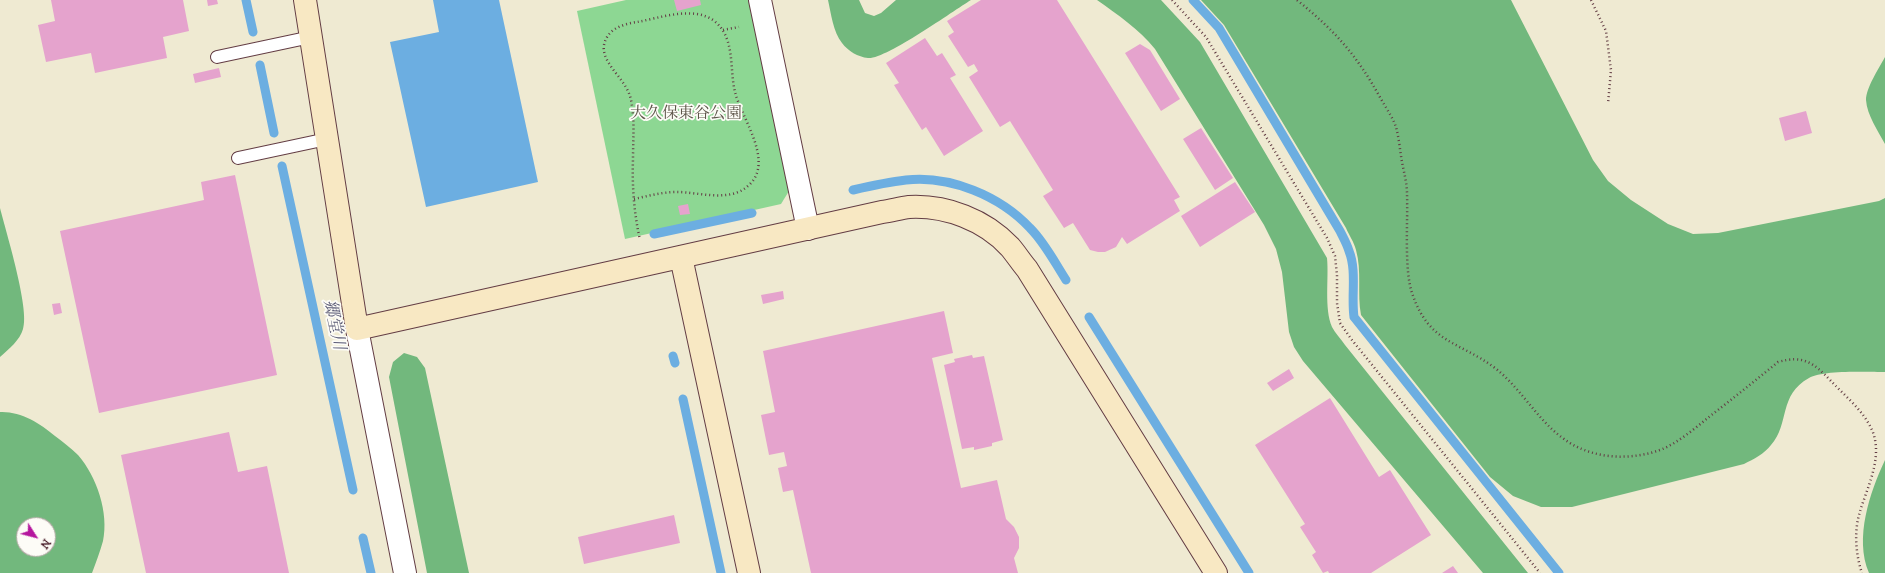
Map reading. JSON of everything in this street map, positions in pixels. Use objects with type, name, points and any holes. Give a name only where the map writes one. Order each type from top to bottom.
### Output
[{"type":"street","points":[[305,0],[357,329],[405,573]]},
{"type":"street","points":[[760,0],[808,229]]},
{"type":"street","points":[[357,329],[882,212],[916,208],[937,209],[964,216],[989,229],[1010,247],[1027,269],[1216,573]]},
{"type":"street","points":[[681,257],[749,573]]},
{"type":"lane","points":[[217,57],[311,37]]},
{"type":"lane","points":[[238,158],[327,139]]},
{"type":"path","points":[[1172,0],[1206,37],[1327,238],[1335,256],[1338,275],[1337,303],[1340,323],[1540,573]]},
{"type":"path","points":[[1296,0],[1330,28],[1359,61],[1396,126],[1407,191],[1409,267],[1412,291],[1421,314],[1435,332],[1455,346],[1478,357],[1496,369],[1546,424],[1565,440],[1587,451],[1612,457],[1636,456],[1660,450],[1682,438],[1778,362],[1791,358],[1805,360],[1818,367],[1862,413],[1872,430],[1876,450],[1874,470],[1858,517],[1856,544],[1862,573]]},
{"type":"path","points":[[1591,0],[1606,31],[1611,70],[1608,104]]},
{"type":"path","points":[[634,199],[664,192],[716,196],[730,194],[750,184],[756,177],[758,159],[752,133],[735,94],[729,43],[720,27],[706,16],[688,13],[626,24],[616,28],[609,35],[604,45],[605,56],[610,66],[626,86],[630,98],[634,127],[634,199],[635,218],[641,246]]},
{"type":"green space","name":"大久保東谷公園","points":[[626,0],[749,0],[789,191],[781,204],[625,239],[577,11]]},
{"type":"green space","points":[[828,0],[859,0],[865,13],[874,16],[881,13],[896,0],[971,0],[935,24],[889,51],[877,57],[868,58],[847,49],[839,39],[834,28]]},
{"type":"green space","points":[[1097,0],[1161,0],[1200,42],[1327,258],[1327,302],[1333,329],[1528,573],[1483,573],[1303,361],[1294,347],[1289,332],[1282,272],[1276,249],[1264,225],[1155,49],[1135,29]]},
{"type":"green space","points":[[1201,0],[1511,0],[1593,160],[1608,181],[1631,200],[1668,224],[1693,234],[1718,233],[1879,201],[1885,198],[1885,372],[1834,373],[1815,375],[1809,378],[1799,385],[1788,401],[1781,428],[1771,445],[1762,454],[1744,464],[1572,507],[1541,507],[1513,496],[1490,477],[1361,315],[1358,258],[1354,244],[1346,228],[1224,25]]},
{"type":"green space","points":[[1885,57],[1885,144],[1871,117],[1866,100],[1870,84]]},
{"type":"green space","points":[[0,208],[20,288],[24,319],[22,333],[14,344],[0,357]]},
{"type":"green space","points":[[404,353],[417,357],[425,368],[469,573],[427,573],[389,377],[393,362]]},
{"type":"green space","points":[[0,412],[15,414],[36,422],[70,447],[85,464],[91,474],[100,496],[104,519],[103,541],[92,573],[0,573]]},
{"type":"green space","points":[[1885,460],[1885,573],[1869,573],[1863,545],[1866,515],[1874,486]]},
{"type":"water","points":[[433,0],[499,0],[538,182],[426,207],[390,42],[439,32]]},
{"type":"building","points":[[51,0],[183,0],[189,31],[163,37],[167,58],[95,73],[91,53],[46,62],[38,25],[55,21]]},
{"type":"building","points":[[207,0],[217,0],[218,4],[208,6]]},
{"type":"building","points":[[674,0],[700,0],[701,5],[677,11]]},
{"type":"building","points":[[981,0],[1057,0],[1180,197],[1174,200],[1180,211],[1127,244],[1122,237],[1116,247],[1105,252],[1090,250],[1073,223],[1064,228],[1043,196],[1053,190],[1010,121],[1000,127],[969,77],[978,71],[974,64],[968,67],[948,36],[954,32],[947,21]]},
{"type":"building","points":[[925,38],[937,56],[942,53],[956,75],[950,78],[983,131],[944,156],[926,127],[922,130],[894,85],[899,83],[886,63]]},
{"type":"building","points":[[1140,44],[1150,50],[1180,99],[1161,111],[1125,53]]},
{"type":"building","points":[[219,68],[221,77],[195,83],[193,74]]},
{"type":"building","points":[[1806,111],[1812,133],[1785,141],[1779,118]]},
{"type":"building","points":[[1201,128],[1233,178],[1215,190],[1183,139]]},
{"type":"building","points":[[235,175],[277,375],[99,413],[60,231],[204,200],[201,182]]},
{"type":"building","points":[[1235,182],[1255,212],[1200,247],[1181,216]]},
{"type":"building","points":[[688,204],[690,214],[680,215],[678,206]]},
{"type":"building","points":[[783,291],[784,299],[763,304],[761,295]]},
{"type":"building","points":[[60,303],[62,313],[54,315],[52,304]]},
{"type":"building","points":[[944,311],[953,353],[932,358],[961,488],[997,480],[1006,519],[1014,527],[1019,537],[1019,548],[1014,558],[1018,573],[811,573],[793,490],[783,492],[778,468],[787,466],[784,452],[769,455],[761,415],[775,412],[763,351]]},
{"type":"building","points":[[972,355],[973,358],[984,356],[1003,440],[992,443],[992,446],[974,450],[974,447],[962,449],[944,365],[955,362],[954,359]]},
{"type":"building","points":[[1289,369],[1294,378],[1273,391],[1267,383]]},
{"type":"building","points":[[1330,398],[1379,477],[1390,470],[1431,535],[1371,573],[1329,573],[1328,571],[1323,573],[1312,555],[1316,552],[1300,527],[1305,524],[1255,445]]},
{"type":"building","points":[[229,432],[238,472],[267,466],[289,573],[146,573],[121,455]]},
{"type":"building","points":[[674,515],[680,543],[584,564],[578,537]]},
{"type":"building","points":[[1453,566],[1458,573],[1442,573]]},
{"type":"waterway","name":"郷堂川","points":[[246,0],[253,32]]},
{"type":"waterway","points":[[1193,0],[1219,28],[1344,238],[1353,267],[1354,317],[1559,573]]},
{"type":"waterway","name":"郷堂川","points":[[260,65],[274,133]]},
{"type":"waterway","name":"郷堂川","points":[[282,166],[353,490]]},
{"type":"waterway","points":[[853,190],[893,182],[923,179],[940,181],[973,190],[1004,206],[1030,228],[1045,247],[1066,280]]},
{"type":"waterway","points":[[654,234],[752,213]]},
{"type":"waterway","points":[[1089,317],[1249,573]]},
{"type":"waterway","points":[[673,356],[675,363]]},
{"type":"waterway","points":[[683,399],[721,573]]},
{"type":"waterway","name":"郷堂川","points":[[363,538],[371,573]]}]
